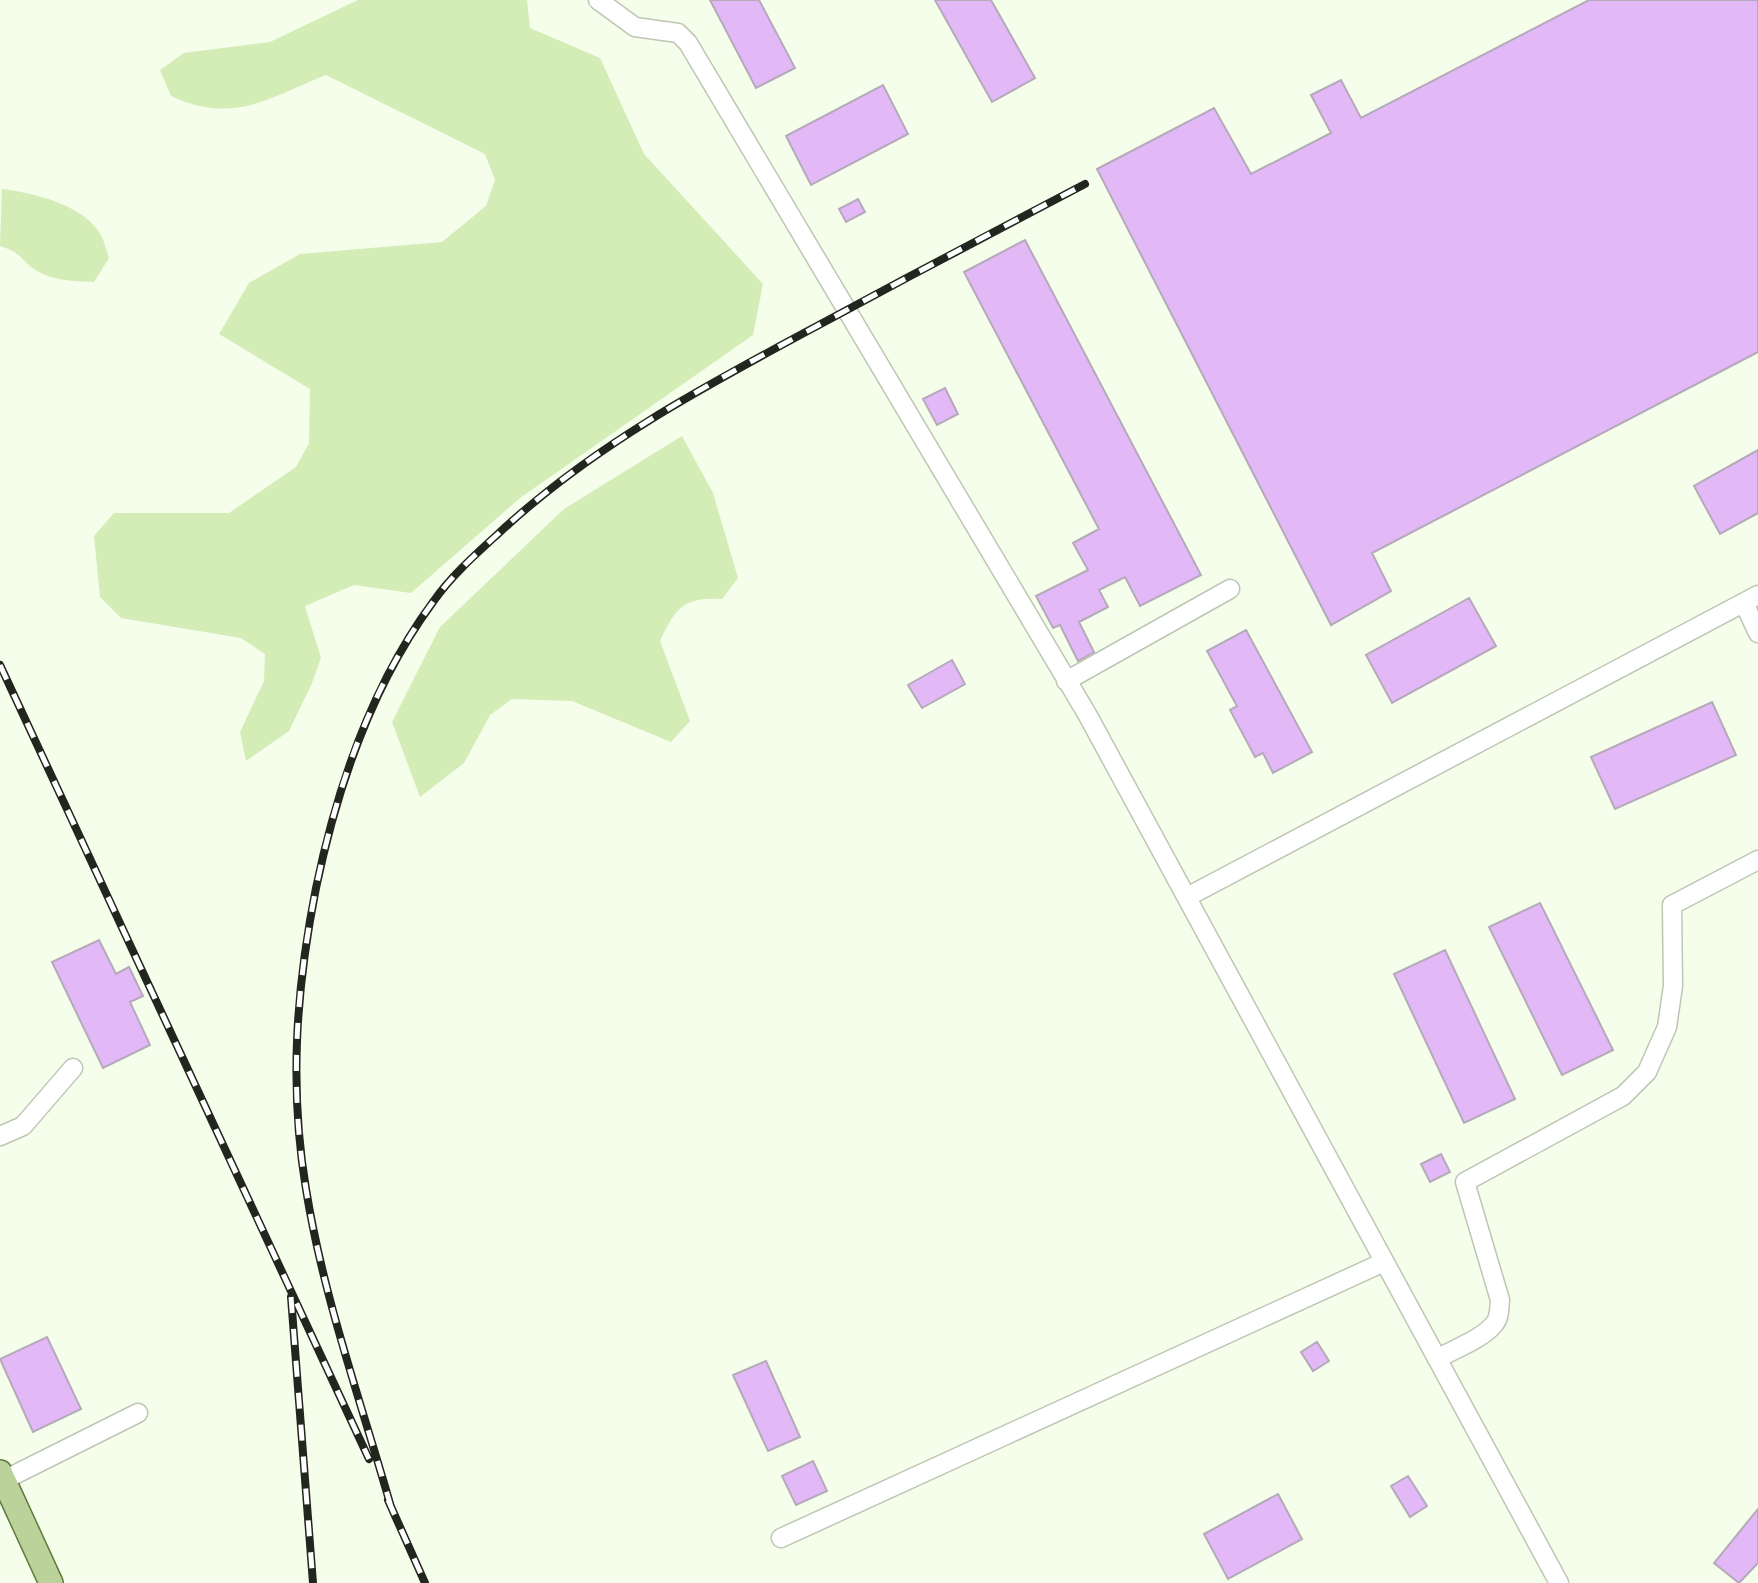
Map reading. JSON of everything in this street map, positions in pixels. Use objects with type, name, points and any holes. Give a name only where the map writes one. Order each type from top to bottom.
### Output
[{"type":"main road","points":[[2,1476],[51,1583]]},
{"type":"street","points":[[598,0],[635,27],[678,33],[688,43],[1066,681],[1187,897],[1559,1583]]},
{"type":"street","points":[[1066,681],[1230,589]]},
{"type":"street","points":[[1187,897],[1751,599],[1758,633]]},
{"type":"street","points":[[1437,1359],[1483,1332],[1496,1322],[1499,1313],[1500,1300],[1465,1182],[1623,1096],[1647,1072],[1667,1027],[1673,986],[1672,905],[1758,860]]},
{"type":"street","points":[[0,1136],[23,1126],[73,1068]]},
{"type":"street","points":[[781,1538],[1384,1262]]},
{"type":"street","points":[[2,1476],[138,1413]]},
{"type":"green space","points":[[358,0],[527,0],[530,28],[600,58],[644,154],[763,284],[753,335],[520,498],[411,593],[354,585],[305,606],[321,658],[312,683],[289,731],[246,761],[240,732],[264,681],[265,654],[241,638],[121,618],[100,597],[94,536],[114,513],[229,513],[296,467],[309,443],[310,389],[219,334],[249,283],[300,254],[442,242],[486,206],[495,180],[485,154],[326,75],[250,105],[214,108],[171,96],[160,70],[184,53],[270,42]]},
{"type":"green space","points":[[2,189],[28,193],[69,207],[91,222],[101,235],[109,258],[94,282],[50,277],[14,252],[0,246]]},
{"type":"green space","points":[[682,436],[713,493],[738,578],[722,599],[699,600],[683,606],[671,620],[660,641],[690,721],[671,742],[572,701],[512,699],[490,715],[464,763],[420,797],[392,722],[440,627],[564,509]]},
{"type":"building","points":[[710,0],[759,0],[795,68],[756,88]]},
{"type":"building","points":[[935,0],[991,0],[1035,78],[992,102]]},
{"type":"building","points":[[1589,0],[1758,0],[1758,352],[1372,553],[1391,591],[1331,625],[1097,169],[1214,108],[1251,174],[1331,133],[1311,95],[1341,80],[1361,118]]},
{"type":"building","points":[[883,85],[908,134],[811,185],[786,136]]},
{"type":"building","points":[[858,199],[865,212],[846,222],[839,209]]},
{"type":"building","points":[[1025,240],[1201,575],[1140,606],[1125,577],[1099,590],[1108,607],[1079,622],[1094,652],[1078,661],[1060,625],[1053,628],[1036,596],[1088,570],[1073,543],[1099,529],[964,272]]},
{"type":"building","points":[[945,388],[958,414],[937,425],[923,399]]},
{"type":"building","points":[[1758,450],[1758,513],[1720,534],[1694,486]]},
{"type":"building","points":[[1469,598],[1496,646],[1392,703],[1366,655]]},
{"type":"building","points":[[1246,630],[1312,752],[1273,773],[1263,753],[1255,757],[1230,710],[1237,706],[1207,651]]},
{"type":"building","points":[[952,660],[965,684],[922,708],[908,685]]},
{"type":"building","points":[[1712,702],[1736,755],[1615,809],[1591,757]]},
{"type":"building","points":[[1540,903],[1613,1050],[1562,1075],[1489,927]]},
{"type":"building","points":[[99,940],[116,974],[129,967],[143,996],[130,1002],[150,1045],[103,1068],[52,962]]},
{"type":"building","points":[[1445,950],[1515,1099],[1464,1123],[1394,974]]},
{"type":"building","points":[[1441,1154],[1450,1172],[1430,1182],[1421,1164]]},
{"type":"building","points":[[47,1337],[81,1409],[33,1432],[0,1359]]},
{"type":"building","points":[[1317,1342],[1329,1361],[1313,1371],[1301,1352]]},
{"type":"building","points":[[766,1361],[800,1437],[768,1451],[733,1375]]},
{"type":"building","points":[[813,1461],[827,1491],[796,1505],[782,1476]]},
{"type":"building","points":[[1408,1476],[1427,1506],[1410,1517],[1391,1486]]},
{"type":"building","points":[[1278,1494],[1302,1539],[1228,1579],[1204,1534]]},
{"type":"building","points":[[1758,1509],[1758,1563],[1739,1583],[1714,1563]]},
{"type":"railway","points":[[391,1507],[332,1309],[313,1229],[301,1151],[296,1076],[304,963],[316,888],[346,775],[374,703],[392,668],[411,634],[448,583],[499,533],[572,472],[651,419],[733,371],[1085,184]]},
{"type":"railway","points":[[0,665],[369,1459]]},
{"type":"railway","points":[[291,1297],[313,1583]]},
{"type":"railway","points":[[388,1500],[425,1583]]}]
